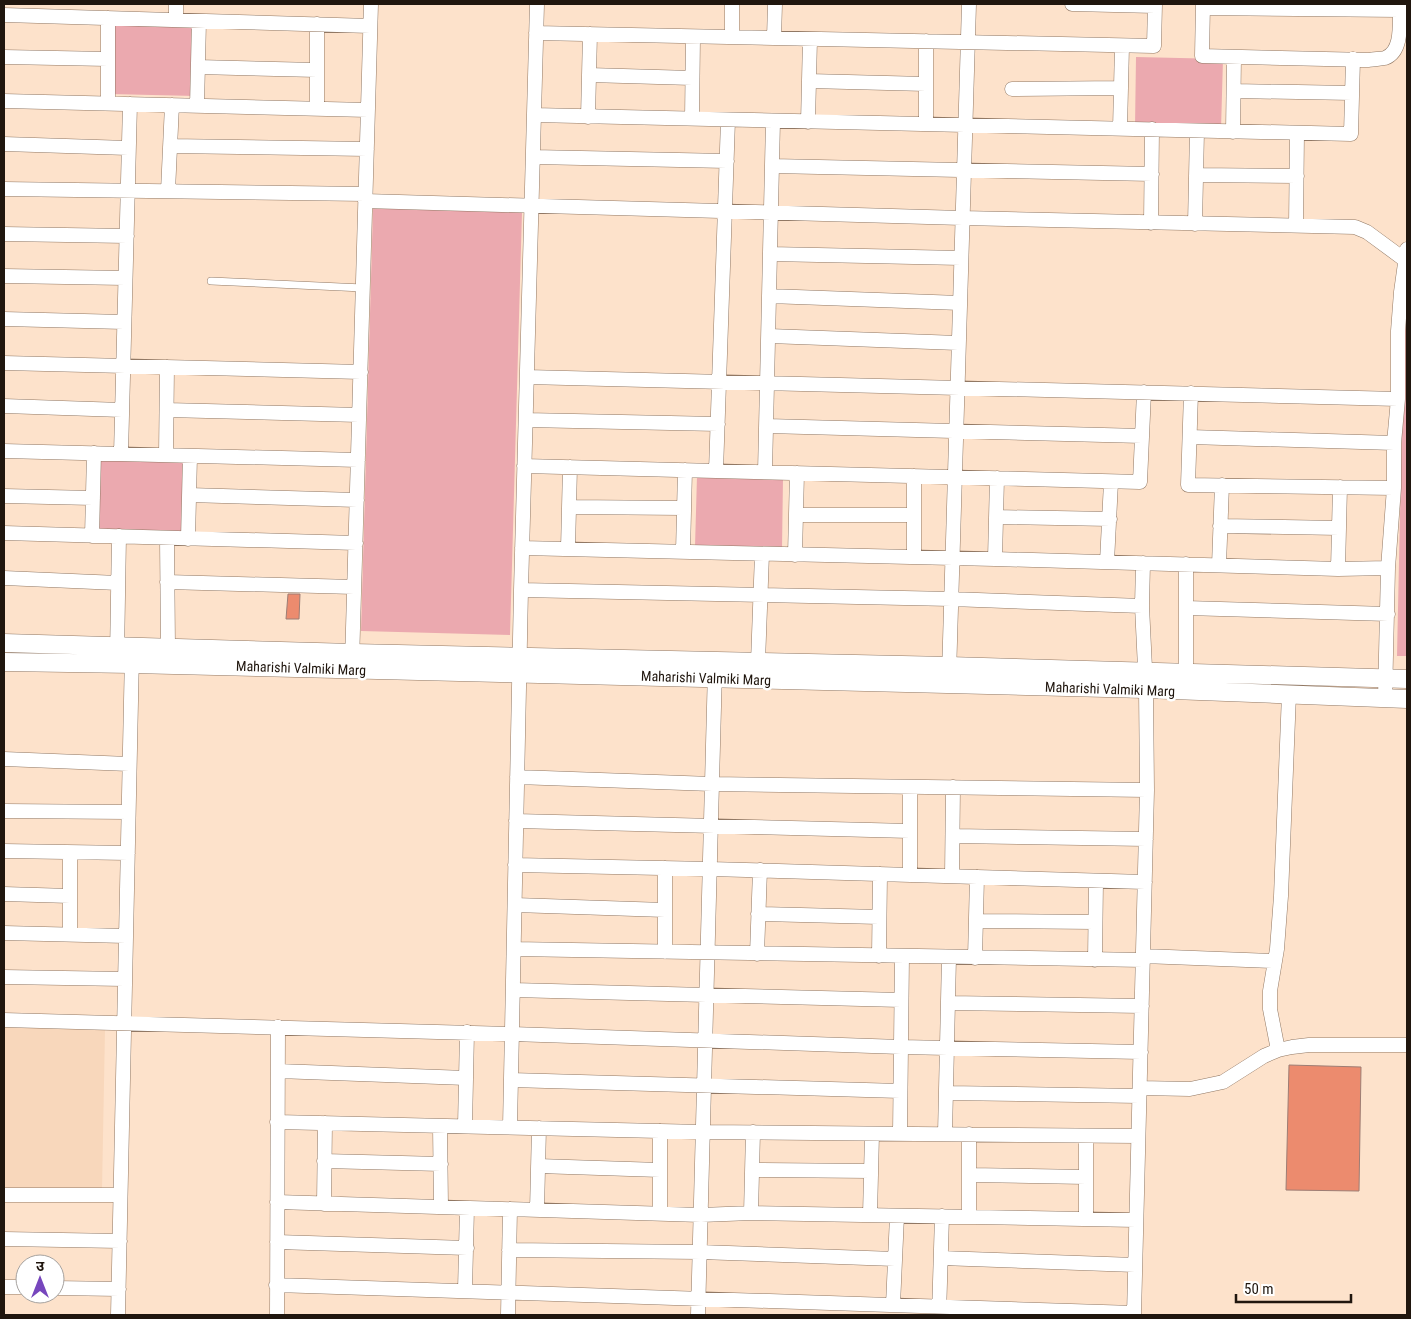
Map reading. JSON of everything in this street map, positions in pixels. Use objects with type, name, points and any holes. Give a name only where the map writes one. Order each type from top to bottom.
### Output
[{"type":"street","points":[[176,4],[176,20]]},
{"type":"street","points":[[352,661],[371,4]]},
{"type":"street","points":[[510,1127],[519,665],[536,4]]},
{"type":"street","points":[[732,4],[732,37]]},
{"type":"street","points":[[774,38],[775,4]]},
{"type":"street","points":[[948,685],[969,4]]},
{"type":"street","points":[[536,33],[1154,46],[1155,5],[1072,4]]},
{"type":"street","points":[[1203,6],[1400,7],[1398,44],[1394,52],[1386,58],[1369,60],[1202,56],[1203,6]]},
{"type":"street","points":[[4,15],[370,26]]},
{"type":"street","points":[[108,18],[108,103]]},
{"type":"street","points":[[197,106],[199,21]]},
{"type":"street","points":[[316,108],[317,24]]},
{"type":"street","points":[[588,116],[590,34]]},
{"type":"street","points":[[692,119],[693,37]]},
{"type":"street","points":[[808,122],[810,39]]},
{"type":"street","points":[[926,41],[926,124]]},
{"type":"street","points":[[1120,129],[1122,46]]},
{"type":"street","points":[[4,57],[108,59]]},
{"type":"street","points":[[1233,132],[1234,57]]},
{"type":"street","points":[[534,115],[1351,134],[1353,59]]},
{"type":"street","points":[[198,67],[317,70]]},
{"type":"street","points":[[589,75],[692,78]]},
{"type":"street","points":[[809,81],[926,84]]},
{"type":"street","points":[[1012,88],[1121,88]]},
{"type":"street","points":[[1234,91],[1352,93]]},
{"type":"street","points":[[4,101],[368,110]]},
{"type":"street","points":[[121,454],[130,104]]},
{"type":"street","points":[[168,191],[172,105]]},
{"type":"street","points":[[716,471],[728,120]]},
{"type":"street","points":[[765,472],[774,121]]},
{"type":"street","points":[[1151,223],[1152,130]]},
{"type":"street","points":[[1195,224],[1196,130]]},
{"type":"street","points":[[1296,226],[1297,133]]},
{"type":"street","points":[[4,144],[128,148]]},
{"type":"street","points":[[170,146],[367,149]]},
{"type":"street","points":[[533,157],[727,161]]},
{"type":"street","points":[[772,166],[1152,174]]},
{"type":"street","points":[[1196,175],[1297,176]]},
{"type":"street","points":[[4,189],[168,191],[962,218],[1355,227],[1406,254],[1398,331],[1398,399],[1388,568],[1385,698]]},
{"type":"street","points":[[4,234],[127,236]]},
{"type":"street","points":[[770,254],[961,258]]},
{"type":"street","points":[[4,276],[125,278]]},
{"type":"street","points":[[769,296],[960,303]]},
{"type":"street","points":[[4,319],[124,322]]},
{"type":"street","points":[[768,336],[958,342]]},
{"type":"street","points":[[4,363],[360,372]]},
{"type":"street","points":[[166,455],[167,367]]},
{"type":"street","points":[[527,377],[1398,399]]},
{"type":"street","points":[[524,466],[1140,482],[1144,392]]},
{"type":"street","points":[[1191,394],[1188,485],[1394,488]]},
{"type":"street","points":[[4,406],[122,410]]},
{"type":"street","points":[[167,410],[359,415]]},
{"type":"street","points":[[526,420],[718,424]]},
{"type":"street","points":[[766,426],[1142,436]]},
{"type":"street","points":[[1190,438],[1394,443]]},
{"type":"street","points":[[4,451],[358,460]]},
{"type":"street","points":[[92,536],[94,453]]},
{"type":"street","points":[[188,538],[190,456]]},
{"type":"street","points":[[568,550],[570,467]]},
{"type":"street","points":[[683,552],[685,470]]},
{"type":"street","points":[[795,555],[797,473]]},
{"type":"street","points":[[914,476],[914,557]]},
{"type":"street","points":[[995,559],[997,478]]},
{"type":"street","points":[[1107,562],[1112,482]]},
{"type":"street","points":[[1219,565],[1222,485]]},
{"type":"street","points":[[1338,569],[1340,487]]},
{"type":"street","points":[[189,495],[357,500]]},
{"type":"street","points":[[4,496],[93,498]]},
{"type":"street","points":[[569,507],[684,508]]},
{"type":"street","points":[[796,515],[914,515]]},
{"type":"street","points":[[996,517],[1110,519]]},
{"type":"street","points":[[1220,526],[1339,528]]},
{"type":"street","points":[[4,533],[356,543]]},
{"type":"street","points":[[118,1315],[129,764],[125,655],[118,583],[119,536]]},
{"type":"street","points":[[167,538],[168,648]]},
{"type":"street","points":[[522,548],[1338,569],[1388,568]]},
{"type":"street","points":[[758,662],[762,554]]},
{"type":"street","points":[[276,1285],[893,1305],[940,1311],[1134,1314],[1147,790],[1146,681],[1142,606],[1143,563]]},
{"type":"street","points":[[1186,564],[1186,692]]},
{"type":"street","points":[[4,578],[118,583]]},
{"type":"street","points":[[167,582],[354,587]]},
{"type":"street","points":[[521,590],[951,599],[1142,606]]},
{"type":"street","points":[[1186,608],[1388,614]]},
{"type":"street","name":"Maharishi Valmiki Marg","points":[[4,643],[125,655],[715,670],[948,685],[1146,681],[1186,674],[1407,679]]},
{"type":"street","name":"Maharishi Valmiki Marg","points":[[4,662],[125,655],[168,648],[352,661]]},
{"type":"street","name":"Maharishi Valmiki Marg","points":[[715,670],[758,662],[949,666],[1146,681],[1186,692],[1407,698]]},
{"type":"street","points":[[698,1315],[715,670]]},
{"type":"street","points":[[1278,1050],[1270,1009],[1270,991],[1275,961],[1281,896],[1289,694]]},
{"type":"street","points":[[4,759],[129,764]]},
{"type":"street","points":[[517,777],[712,784],[1147,790]]},
{"type":"street","points":[[910,787],[910,875]]},
{"type":"street","points":[[952,876],[953,787]]},
{"type":"street","points":[[4,811],[128,812]]},
{"type":"street","points":[[516,821],[910,831]]},
{"type":"street","points":[[953,836],[1146,839]]},
{"type":"street","points":[[4,851],[128,853]]},
{"type":"street","points":[[70,853],[70,934]]},
{"type":"street","points":[[515,865],[760,870],[1145,882]]},
{"type":"street","points":[[665,868],[665,952]]},
{"type":"street","points":[[757,954],[760,870]]},
{"type":"street","points":[[879,956],[880,874]]},
{"type":"street","points":[[975,958],[977,877]]},
{"type":"street","points":[[1095,960],[1096,881]]},
{"type":"street","points":[[4,894],[70,896]]},
{"type":"street","points":[[515,904],[665,910]]},
{"type":"street","points":[[758,914],[879,916]]},
{"type":"street","points":[[976,921],[1095,922]]},
{"type":"street","points":[[4,933],[126,936]]},
{"type":"street","points":[[514,949],[1095,960],[1143,958],[1275,961]]},
{"type":"street","points":[[900,1134],[902,956]]},
{"type":"street","points":[[945,1134],[948,957]]},
{"type":"street","points":[[4,977],[124,979]]},
{"type":"street","points":[[513,990],[901,1000]]},
{"type":"street","points":[[948,1003],[1142,1006]]},
{"type":"street","points":[[4,1020],[467,1032],[900,1047],[1141,1052]]},
{"type":"street","points":[[276,1315],[278,1027]]},
{"type":"street","points":[[465,1126],[467,1032]]},
{"type":"street","points":[[946,1093],[1139,1092],[1190,1089],[1224,1082],[1264,1056],[1278,1050],[1309,1044],[1407,1045]]},
{"type":"street","points":[[278,1071],[466,1078]]},
{"type":"street","points":[[511,1080],[900,1091]]},
{"type":"street","points":[[277,1122],[703,1132],[1138,1136]]},
{"type":"street","points":[[324,1204],[325,1124]]},
{"type":"street","points":[[440,1126],[441,1207]]},
{"type":"street","points":[[537,1210],[539,1128]]},
{"type":"street","points":[[660,1131],[660,1214]]},
{"type":"street","points":[[751,1212],[753,1132]]},
{"type":"street","points":[[870,1215],[872,1134]]},
{"type":"street","points":[[968,1134],[969,1217]]},
{"type":"street","points":[[1086,1136],[1086,1219]]},
{"type":"street","points":[[324,1161],[441,1164]]},
{"type":"street","points":[[538,1166],[660,1170]]},
{"type":"street","points":[[752,1170],[871,1170]]},
{"type":"street","points":[[969,1175],[1086,1177]]},
{"type":"street","points":[[4,1195],[120,1196]]},
{"type":"street","points":[[277,1202],[701,1215],[751,1212],[1136,1220]]},
{"type":"street","points":[[465,1290],[467,1208]]},
{"type":"street","points":[[508,1315],[510,1209]]},
{"type":"street","points":[[893,1305],[897,1216]]},
{"type":"street","points":[[940,1311],[942,1216]]},
{"type":"street","points":[[4,1239],[120,1241]]},
{"type":"street","points":[[277,1242],[467,1248]]},
{"type":"street","points":[[509,1250],[700,1252],[895,1259]]},
{"type":"street","points":[[941,1258],[1135,1265]]},
{"type":"street","points":[[65,1288],[119,1289]]},
{"type":"lane","points":[[211,281],[363,288]]},
{"type":"shaded area","points":[[111,24],[198,26],[196,96],[109,94]]},
{"type":"shaded area","points":[[1136,57],[1223,59],[1221,129],[1135,127]]},
{"type":"shaded area","points":[[373,208],[522,212],[510,635],[361,631]]},
{"type":"shaded area","points":[[1407,270],[1407,656],[1397,656],[1405,277]]},
{"type":"shaded area","points":[[99,460],[186,462],[184,533],[97,531]]},
{"type":"shaded area","points":[[697,476],[783,478],[782,549],[695,547]]},
{"type":"shaded area","points":[[4,1027],[105,1029],[102,1190],[4,1189]]},
{"type":"building","points":[[288,594],[300,594],[299,619],[286,619]]},
{"type":"building","points":[[1289,1065],[1361,1067],[1359,1191],[1286,1190]]}]
